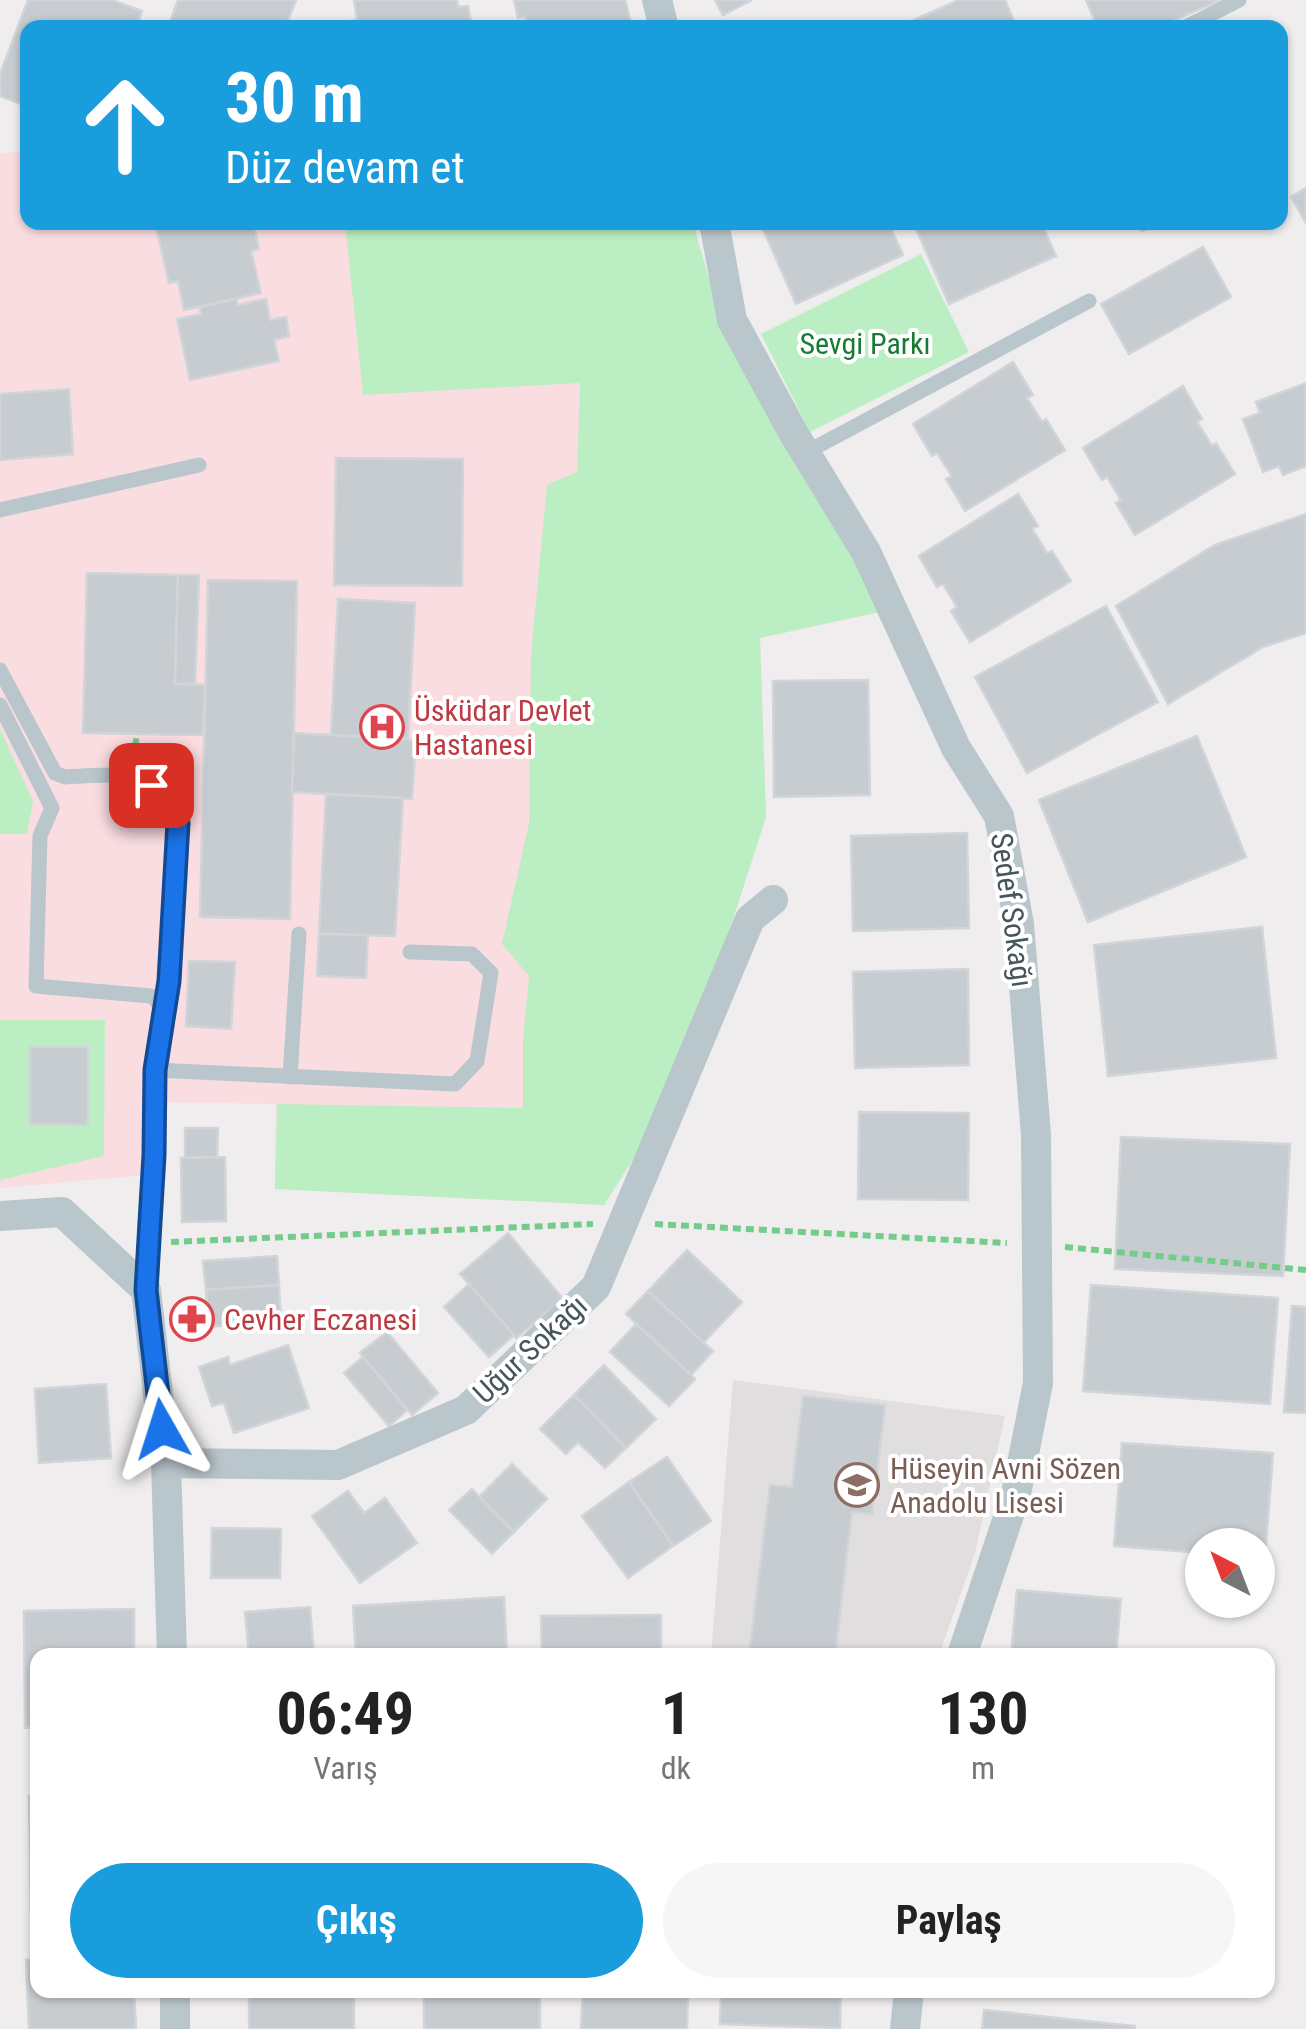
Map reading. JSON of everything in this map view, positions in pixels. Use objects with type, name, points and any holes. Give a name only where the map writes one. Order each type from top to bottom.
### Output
[{"type":"street","name":"Sedef Sokağı","points":[[715,230],[732,320],[805,453],[866,552],[949,732],[999,816],[1020,924],[1036,1136],[1038,1383],[1016,1494],[964,1648]]},
{"type":"street","name":"Uğur Sokağı","points":[[166,1463],[338,1464],[466,1410],[596,1287],[750,919],[773,900]]},
{"type":"street","points":[[0,1216],[62,1212],[146,1290],[166,1463],[172,1648]]},
{"type":"street","points":[[175,1998],[175,2029]]},
{"type":"street","points":[[905,2029],[909,1998]]},
{"type":"lane","points":[[1200,20],[1239,0]]},
{"type":"lane","points":[[805,453],[1089,301]]},
{"type":"lane","points":[[0,510],[199,465]]},
{"type":"lane","points":[[0,670],[55,773],[65,777],[130,778],[151,785],[168,802],[178,823],[169,981],[155,1070],[146,1290]]},
{"type":"lane","points":[[0,705],[52,808],[40,836],[36,986],[152,996],[158,1002],[163,1023]]},
{"type":"lane","points":[[290,1077],[298,934]]},
{"type":"lane","points":[[155,1070],[455,1084],[477,1061],[491,973],[472,954],[410,952]]},
{"type":"path","points":[[133,760],[138,734]]},
{"type":"path","points":[[170,1242],[623,1222],[1038,1244],[1306,1270]]},
{"type":"shaded area","name":"Üsküdar Devlet Hastanesi","points":[[20,151],[20,230],[695,230],[721,321],[884,611],[760,638],[766,817],[604,1205],[275,1189],[276,1104],[161,1102],[159,1174],[0,1188],[0,154]]},
{"type":"shaded area","name":"Hüseyin Avni Sözen Anadolu Lisesi","points":[[733,1380],[1005,1416],[975,1553],[941,1648],[712,1648]]},
{"type":"green space","points":[[346,230],[695,230],[721,321],[884,611],[760,638],[766,817],[679,1087],[604,1205],[275,1189],[277,1104],[523,1108],[523,1038],[529,976],[502,944],[529,823],[531,654],[547,485],[577,472],[580,383],[363,395]]},
{"type":"green space","name":"Sevgi Parkı","points":[[921,254],[969,352],[810,432],[761,334]]},
{"type":"green space","points":[[0,729],[33,801],[27,834],[0,834]]},
{"type":"green space","points":[[0,1020],[105,1020],[104,1156],[0,1180]]},
{"type":"building","points":[[28,0],[112,0],[142,11],[139,20],[20,20]]},
{"type":"building","points":[[178,0],[296,0],[288,20],[171,20]]},
{"type":"building","points":[[354,0],[457,0],[458,7],[468,6],[471,20],[357,20]]},
{"type":"building","points":[[514,0],[625,0],[630,20],[526,20],[525,16],[518,18]]},
{"type":"building","points":[[715,0],[752,0],[723,15]]},
{"type":"building","points":[[959,0],[1005,0],[1014,20],[914,20]]},
{"type":"building","points":[[1086,0],[1220,0],[1174,20],[1095,20]]},
{"type":"building","points":[[20,21],[20,104],[0,96],[0,74]]},
{"type":"building","points":[[1306,188],[1306,223],[1291,197]]},
{"type":"building","points":[[157,230],[255,230],[259,249],[251,251],[261,293],[184,310],[178,281],[169,283]]},
{"type":"building","points":[[764,230],[892,230],[903,255],[796,304]]},
{"type":"building","points":[[917,230],[1045,230],[1056,256],[949,304]]},
{"type":"building","points":[[1203,247],[1231,297],[1129,354],[1101,304]]},
{"type":"building","points":[[236,299],[238,305],[266,299],[270,320],[286,317],[289,336],[274,340],[279,361],[190,380],[177,319],[201,314],[200,307]]},
{"type":"building","points":[[1013,362],[1033,395],[1027,398],[1065,450],[965,511],[946,479],[952,476],[937,453],[932,456],[913,424]]},
{"type":"building","points":[[1306,383],[1306,466],[1283,475],[1279,466],[1263,472],[1243,419],[1260,413],[1256,402]]},
{"type":"building","points":[[1183,386],[1202,419],[1197,422],[1235,474],[1135,535],[1116,503],[1121,500],[1107,477],[1102,480],[1083,448]]},
{"type":"building","points":[[69,389],[73,454],[0,460],[0,394]]},
{"type":"building","points":[[336,458],[463,459],[462,586],[334,585]]},
{"type":"building","points":[[1018,494],[1038,526],[1032,529],[1071,581],[970,642],[951,611],[957,607],[943,584],[937,587],[919,556]]},
{"type":"building","points":[[1306,514],[1306,633],[1263,647],[1168,704],[1116,606],[1215,545]]},
{"type":"building","points":[[87,573],[178,575],[175,684],[205,685],[203,735],[83,733]]},
{"type":"building","points":[[178,575],[199,575],[195,684],[175,684]]},
{"type":"building","points":[[208,580],[297,581],[290,919],[200,917]]},
{"type":"building","points":[[338,599],[415,603],[408,739],[331,735]]},
{"type":"building","points":[[1106,606],[1158,702],[1027,773],[975,677]]},
{"type":"building","points":[[868,680],[870,795],[774,797],[773,681]]},
{"type":"building","points":[[294,733],[416,740],[412,799],[292,792]]},
{"type":"building","points":[[1197,736],[1246,857],[1088,922],[1039,800]]},
{"type":"building","points":[[326,794],[403,798],[395,936],[319,934]]},
{"type":"building","points":[[967,833],[969,928],[853,931],[851,836]]},
{"type":"building","points":[[1262,927],[1276,1058],[1108,1076],[1094,945]]},
{"type":"building","points":[[319,934],[368,935],[366,978],[317,976]]},
{"type":"building","points":[[189,961],[235,962],[231,1029],[186,1026]]},
{"type":"building","points":[[968,969],[969,1065],[855,1068],[853,972]]},
{"type":"building","points":[[30,1047],[88,1047],[88,1125],[30,1124]]},
{"type":"building","points":[[859,1112],[969,1113],[968,1200],[858,1199]]},
{"type":"building","points":[[185,1128],[218,1128],[217,1158],[185,1158]]},
{"type":"building","points":[[1121,1137],[1290,1144],[1283,1276],[1115,1269]]},
{"type":"building","points":[[225,1157],[226,1221],[182,1222],[181,1158]]},
{"type":"building","points":[[508,1233],[563,1299],[516,1338],[460,1274]]},
{"type":"building","points":[[687,1250],[742,1302],[703,1343],[648,1291]]},
{"type":"building","points":[[277,1256],[279,1285],[206,1290],[203,1261]]},
{"type":"building","points":[[469,1284],[514,1335],[489,1357],[444,1307]]},
{"type":"building","points":[[279,1285],[281,1321],[208,1327],[206,1290]]},
{"type":"building","points":[[1091,1285],[1278,1298],[1270,1404],[1083,1391]]},
{"type":"building","points":[[648,1291],[713,1351],[691,1375],[626,1314]]},
{"type":"building","points":[[1292,1306],[1306,1307],[1306,1413],[1284,1412]]},
{"type":"building","points":[[636,1324],[695,1379],[669,1406],[610,1352]]},
{"type":"building","points":[[387,1332],[438,1393],[412,1415],[360,1353]]},
{"type":"building","points":[[288,1345],[309,1408],[234,1433],[224,1403],[212,1406],[199,1367],[228,1357],[230,1365]]},
{"type":"building","points":[[363,1357],[407,1410],[389,1426],[344,1373]]},
{"type":"building","points":[[604,1365],[656,1419],[626,1448],[574,1395]]},
{"type":"building","points":[[106,1384],[111,1458],[39,1463],[35,1389]]},
{"type":"building","points":[[574,1395],[626,1448],[605,1468],[578,1442],[566,1454],[540,1429]]},
{"type":"building","points":[[803,1396],[885,1405],[872,1514],[852,1512],[836,1648],[750,1648],[770,1485],[792,1487]]},
{"type":"building","points":[[1122,1443],[1273,1453],[1267,1528],[1185,1528],[1185,1552],[1114,1546]]},
{"type":"building","points":[[667,1457],[711,1521],[673,1546],[629,1482]]},
{"type":"building","points":[[512,1464],[547,1499],[514,1532],[479,1497]]},
{"type":"building","points":[[629,1482],[673,1546],[628,1578],[582,1516]]},
{"type":"building","points":[[472,1489],[514,1532],[492,1554],[449,1510]]},
{"type":"building","points":[[348,1491],[364,1513],[385,1498],[417,1543],[360,1583],[312,1516]]},
{"type":"building","points":[[212,1528],[281,1529],[280,1578],[211,1578]]},
{"type":"building","points":[[1017,1590],[1121,1599],[1117,1648],[1012,1648]]},
{"type":"building","points":[[504,1597],[507,1648],[356,1648],[353,1606]]},
{"type":"building","points":[[310,1607],[313,1648],[248,1648],[245,1612]]},
{"type":"building","points":[[134,1609],[134,1648],[30,1648],[30,1728],[25,1728],[24,1611]]},
{"type":"building","points":[[661,1615],[661,1648],[542,1648],[541,1616]]},
{"type":"building","points":[[26,1960],[30,1960],[30,1998],[134,1998],[136,2029],[29,2029]]},
{"type":"building","points":[[249,1998],[354,1998],[354,2029],[249,2029]]},
{"type":"building","points":[[424,1998],[540,1998],[540,2029],[424,2029]]},
{"type":"building","points":[[583,1998],[688,1998],[687,2029],[581,2029]]},
{"type":"building","points":[[721,1998],[841,1998],[840,2028],[720,2024]]},
{"type":"building","points":[[984,2010],[1135,2026],[1135,2029],[982,2029]]},
{"type":"place","name":"Üsküdar Devlet Hastanesi","points":[[382,727]]},
{"type":"place","name":"Cevher Eczanesi","points":[[192,1319]]},
{"type":"place","name":"Hüseyin Avni Sözen Anadolu Lisesi","points":[[857,1485]]},
{"type":"route","points":[[151,785],[168,802],[178,823],[169,981],[155,1070],[146,1290],[162,1429]]}]
